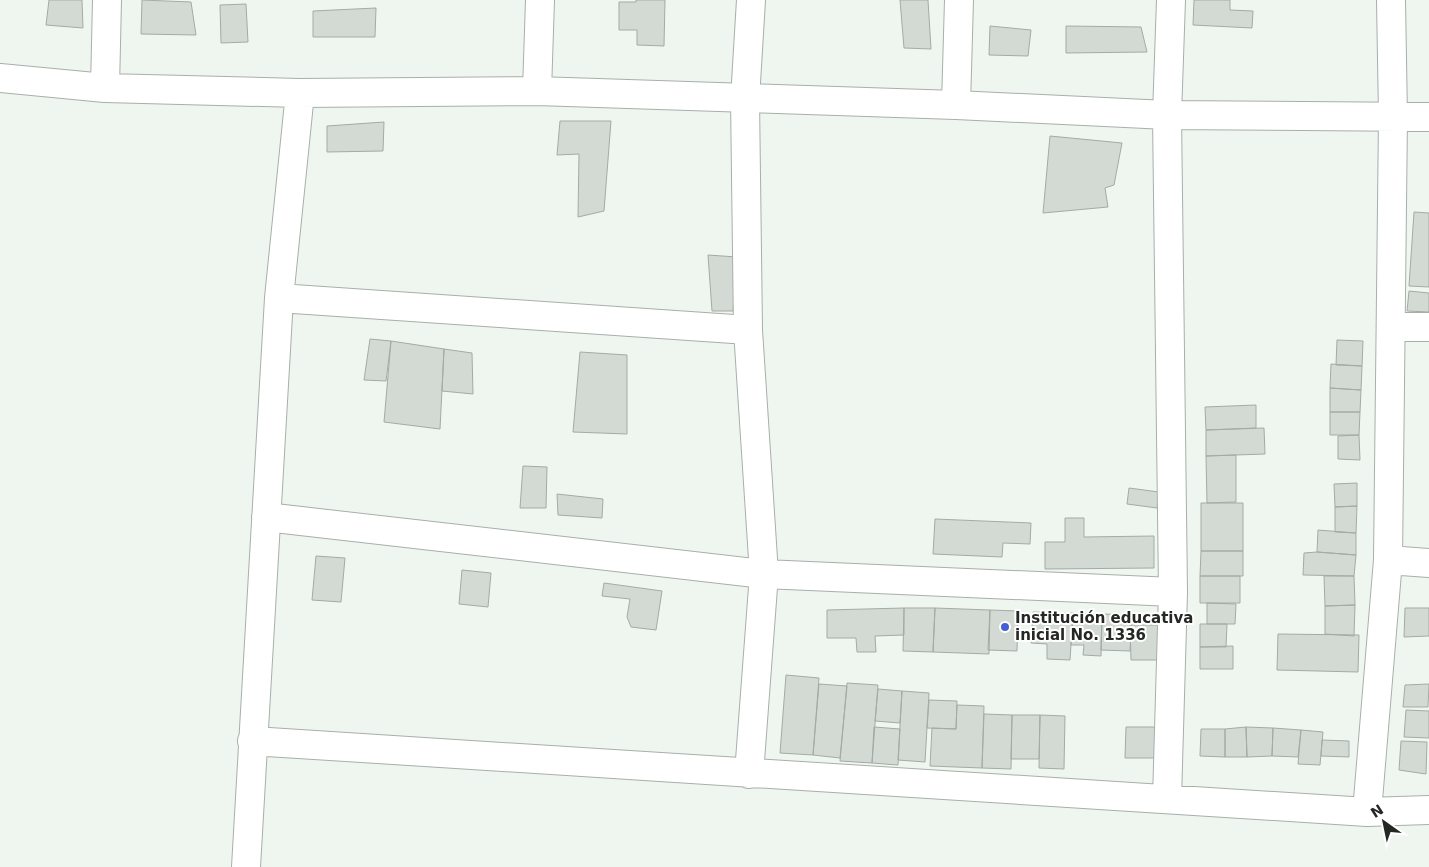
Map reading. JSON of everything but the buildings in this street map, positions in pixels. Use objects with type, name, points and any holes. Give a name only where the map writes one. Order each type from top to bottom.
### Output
[{"type":"street","points":[[105,88],[107,0]]},
{"type":"street","points":[[537,91],[540,0]]},
{"type":"street","points":[[749,774],[764,574],[748,330],[745,99],[751,0]]},
{"type":"street","points":[[956,105],[959,0]]},
{"type":"street","points":[[1167,799],[1173,592],[1167,114],[1171,0]]},
{"type":"street","points":[[1367,812],[1388,560],[1394,117],[1391,0]]},
{"type":"street","points":[[0,78],[105,88],[300,93],[537,91],[1167,114],[1429,117]]},
{"type":"street","points":[[246,867],[279,298],[300,93]]},
{"type":"street","points":[[279,298],[748,330]]},
{"type":"street","points":[[1391,327],[1429,327]]},
{"type":"street","points":[[266,517],[764,574],[1173,592]]},
{"type":"street","points":[[1388,560],[1429,563]]},
{"type":"street","points":[[252,741],[1367,812],[1429,810]]},
{"type":"place","name":"Institución educativa inicial No. 1336","points":[[1005,627]]}]
